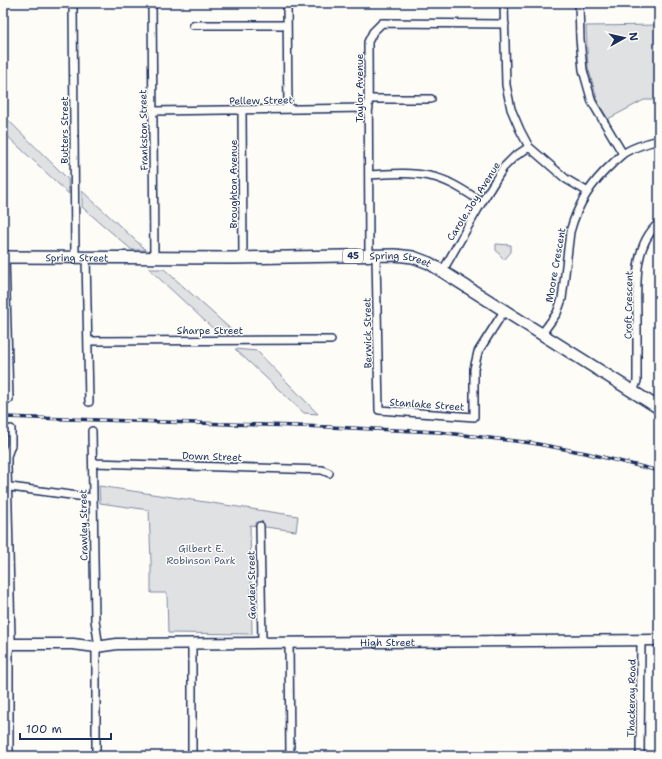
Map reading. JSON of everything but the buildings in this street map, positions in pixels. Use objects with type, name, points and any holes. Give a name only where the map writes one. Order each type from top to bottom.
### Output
[{"type":"main road","name":"Spring Street","points":[[4,257],[243,258],[395,255],[413,257],[428,263],[659,408]]},
{"type":"main road","name":"High Street","points":[[6,644],[659,640]]},
{"type":"street","name":"Butters Street","points":[[73,3],[81,257]]},
{"type":"street","name":"Frankston Street","points":[[152,3],[154,258]]},
{"type":"street","points":[[287,3],[288,109]]},
{"type":"street","points":[[504,3],[506,85],[511,109],[528,147],[566,179],[588,192]]},
{"type":"street","points":[[579,3],[583,70],[592,102],[623,154]]},
{"type":"street","name":"Taylor Avenue","points":[[373,256],[369,175],[368,42],[373,32],[382,23],[505,24]]},
{"type":"street","points":[[193,25],[287,24]]},
{"type":"street","points":[[369,99],[431,99]]},
{"type":"street","name":"Pellew Street","points":[[153,111],[369,108]]},
{"type":"street","name":"Broughton Avenue","points":[[242,110],[243,258]]},
{"type":"street","name":"Moore Crescent","points":[[542,335],[557,313],[562,299],[570,232],[588,192],[597,179],[623,154],[650,142],[659,140]]},
{"type":"street","name":"Carole Joy Avenue","points":[[442,272],[503,168],[514,157],[528,147]]},
{"type":"street","points":[[369,175],[411,174],[430,176],[452,184],[482,202]]},
{"type":"street","name":"Croft Crescent","points":[[633,392],[637,381],[638,268],[645,242],[650,233],[659,223]]},
{"type":"street","name":"Berwick Street","points":[[373,256],[379,410]]},
{"type":"street","points":[[4,257],[5,348],[9,399]]},
{"type":"street","points":[[81,257],[88,341],[89,402]]},
{"type":"street","name":"Stanlake Street","points":[[379,410],[474,417],[474,369],[478,352],[504,311]]},
{"type":"street","name":"Sharpe Street","points":[[88,341],[331,340]]},
{"type":"street","points":[[9,756],[8,652],[6,644],[11,638],[5,486],[8,456],[11,445],[11,429]]},
{"type":"street","name":"Crawley Street","points":[[92,430],[94,463],[93,498],[96,756]]},
{"type":"street","name":"Down Street","points":[[94,463],[322,470],[329,472]]},
{"type":"street","points":[[5,486],[93,498]]},
{"type":"street","name":"Garden Street","points":[[260,526],[262,643]]},
{"type":"street","name":"Thackeray Road","points":[[640,756],[641,640]]},
{"type":"street","points":[[289,643],[290,756]]},
{"type":"street","points":[[192,644],[192,756]]},
{"type":"green space","points":[[659,25],[659,100],[644,100],[608,119],[598,102],[588,67],[586,26]]},
{"type":"green space","points":[[3,115],[68,179],[69,194],[3,132]]},
{"type":"green space","points":[[82,191],[146,250],[132,250],[82,207]]},
{"type":"green space","points":[[496,244],[511,245],[511,252],[504,260],[496,250]]},
{"type":"green space","points":[[149,269],[164,269],[236,334],[219,334]]},
{"type":"green space","points":[[235,349],[257,351],[318,414],[304,413]]},
{"type":"green space","name":"Gilbert E. Robinson Park","points":[[99,486],[298,516],[296,531],[250,525],[252,634],[168,633],[167,593],[151,593],[149,510],[100,503]]},
{"type":"railway","points":[[3,417],[329,427],[438,432],[532,443],[586,453],[659,471]]}]
